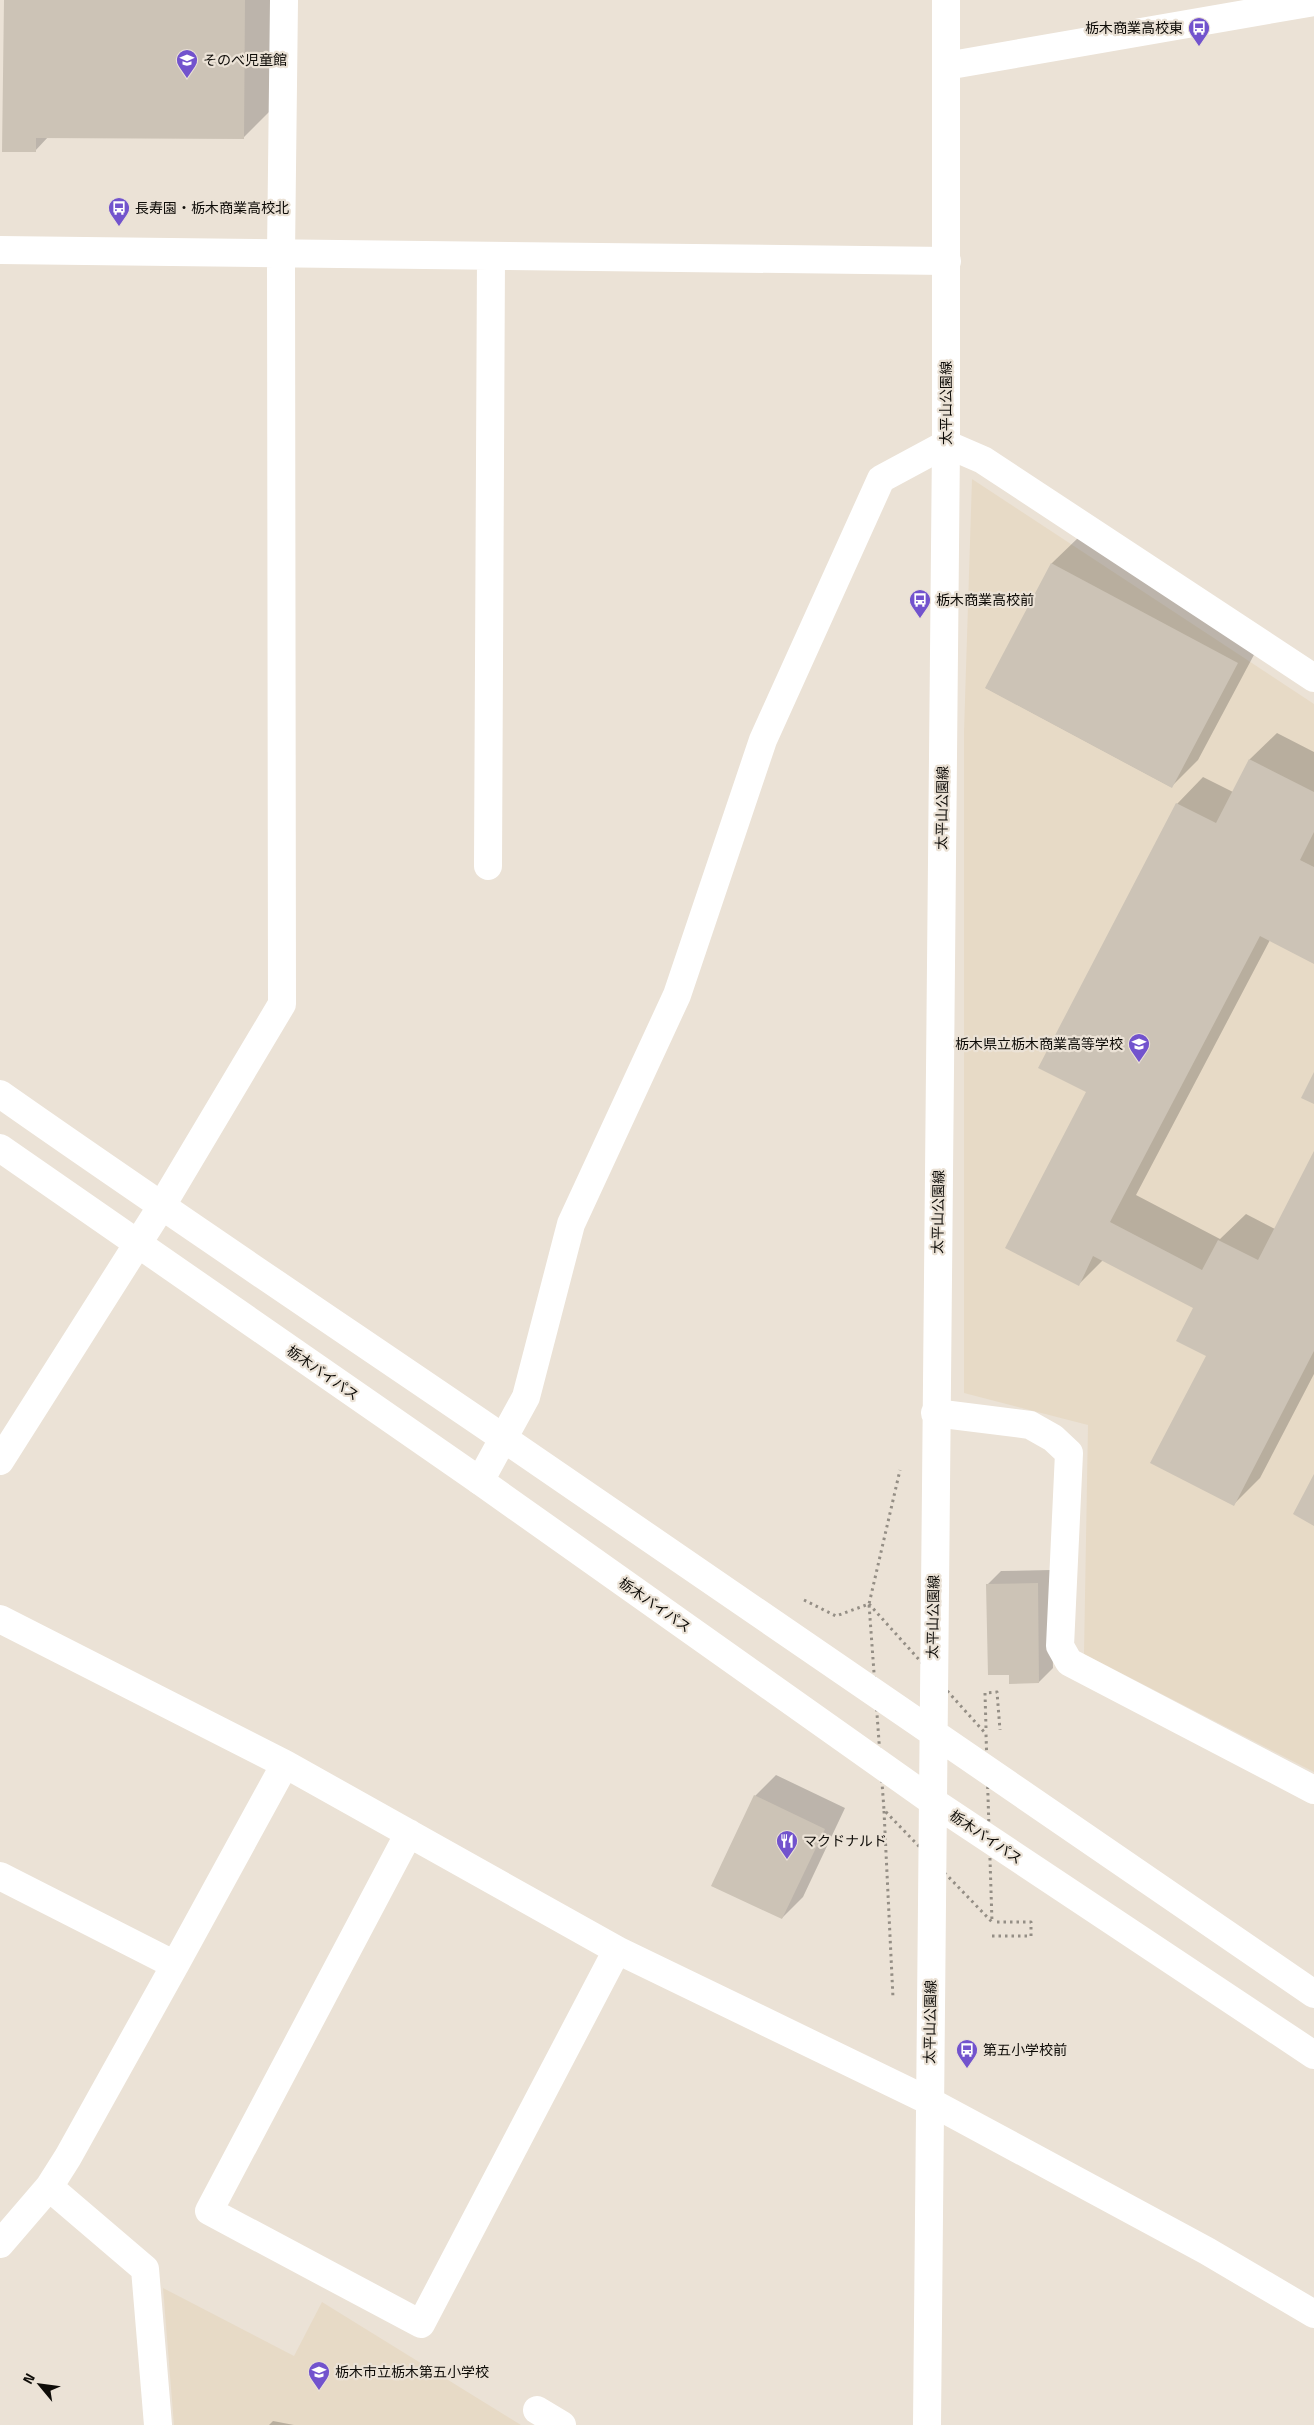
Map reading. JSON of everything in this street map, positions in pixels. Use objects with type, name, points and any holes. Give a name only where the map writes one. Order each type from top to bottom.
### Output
[{"type":"street","points":[[0,1461],[161,1207],[282,1004],[281,253],[284,0]]},
{"type":"street","name":"太平山公園線","points":[[928,2425],[932,1734],[946,444],[946,0]]},
{"type":"street","points":[[946,66],[1314,2]]},
{"type":"street","points":[[0,250],[947,261]]},
{"type":"street","points":[[488,866],[491,256]]},
{"type":"street","points":[[480,1481],[526,1397],[571,1224],[677,995],[718,868],[767,731],[881,479],[946,444],[983,460],[1314,678]]},
{"type":"street","points":[[0,1094],[161,1207],[504,1438],[932,1734],[1314,1994]]},
{"type":"street","name":"栃木バイパス","points":[[0,1148],[480,1481],[932,1801],[1314,2054]]},
{"type":"street","points":[[936,1413],[1030,1425],[1053,1438],[1069,1453],[1060,1646],[1069,1662],[1314,1790]]},
{"type":"street","points":[[0,1619],[285,1764],[617,1950],[929,2101],[1206,2251],[1314,2314]]},
{"type":"street","points":[[1,2242],[50,2187],[285,1764]]},
{"type":"street","points":[[409,1833],[209,2211],[420,2324],[617,1950]]},
{"type":"street","points":[[0,1876],[174,1965]]},
{"type":"street","points":[[50,2187],[145,2269],[158,2425]]},
{"type":"street","points":[[537,2410],[562,2425]]},
{"type":"path","points":[[802,1599],[836,1616],[869,1604],[900,1469]]},
{"type":"path","points":[[986,1734],[985,1693],[997,1692],[1000,1730]]},
{"type":"path","points":[[876,1804],[884,1810],[893,1998]]},
{"type":"path","points":[[992,1922],[1031,1922],[1031,1936],[992,1936]]},
{"type":"shaded area","name":"栃木県立栃木商業高等学校","points":[[972,479],[1314,704],[1314,1772],[1084,1654],[1088,1425],[964,1393],[964,732]]},
{"type":"shaded area","name":"栃木市立栃木第五小学校","points":[[163,2288],[294,2356],[322,2302],[521,2425],[174,2425]]},
{"type":"building","points":[[4,0],[245,0],[244,139],[36,138],[36,152],[2,152]]},
{"type":"building","points":[[1051,563],[1238,663],[1172,788],[985,688]]},
{"type":"building","points":[[1249,759],[1314,792],[1314,832],[1300,860],[1314,867],[1314,964],[1260,936],[1110,1222],[1202,1270],[1218,1240],[1258,1260],[1314,1151],[1314,1351],[1234,1506],[1150,1463],[1206,1356],[1176,1341],[1193,1308],[1093,1256],[1079,1286],[1005,1248],[1086,1092],[1038,1068],[1176,803],[1216,823]]},
{"type":"building","points":[[1314,1072],[1314,1104],[1301,1098]]},
{"type":"building","points":[[1314,1474],[1314,1526],[1293,1514]]},
{"type":"building","points":[[1038,1583],[1039,1683],[1009,1684],[1009,1675],[988,1675],[986,1584]]},
{"type":"building","points":[[754,1795],[825,1829],[782,1919],[711,1886]]},
{"type":"place","name":"栃木商業高校東","points":[[1199,47]]},
{"type":"place","name":"そのべ児童館","points":[[187,79]]},
{"type":"place","name":"長寿園・栃木商業高校北","points":[[119,227]]},
{"type":"place","name":"栃木商業高校前","points":[[920,619]]},
{"type":"place","name":"栃木県立栃木商業高等学校","points":[[1139,1063]]},
{"type":"place","name":"マクドナルド","points":[[787,1860]]},
{"type":"place","name":"第五小学校前","points":[[967,2069]]},
{"type":"place","name":"栃木市立栃木第五小学校","points":[[319,2391]]}]
